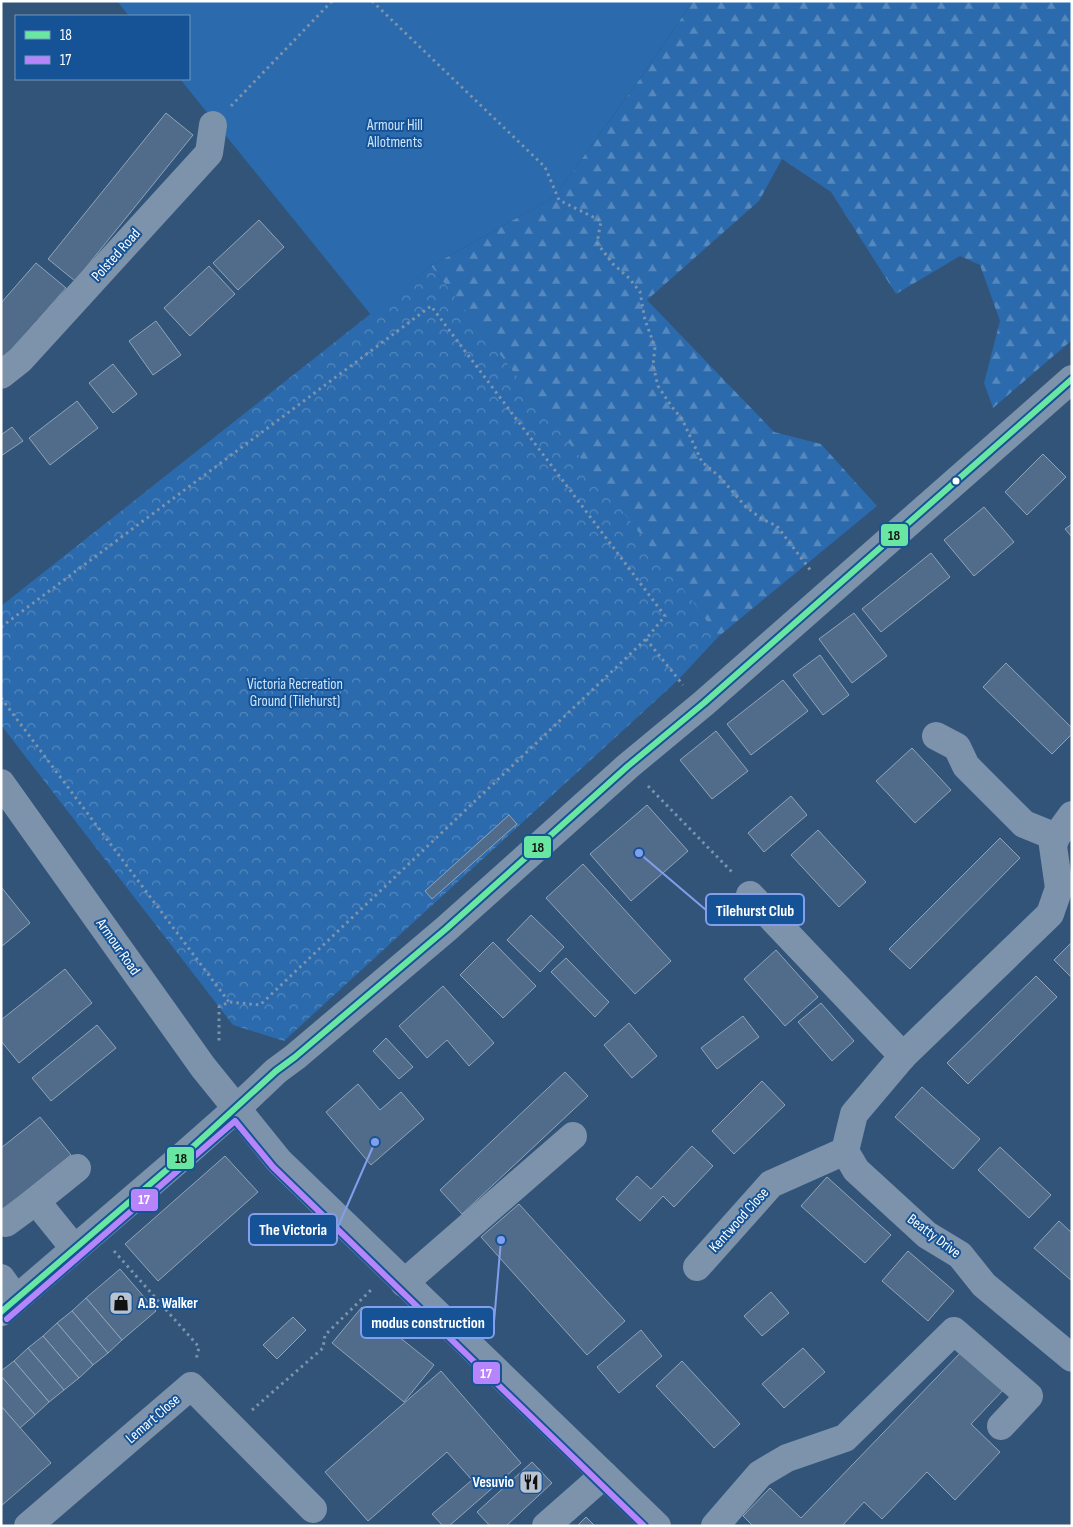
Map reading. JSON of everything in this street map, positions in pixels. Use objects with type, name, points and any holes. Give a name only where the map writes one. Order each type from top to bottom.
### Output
[{"type":"street","name":"Polsted Road","points":[[1,376],[20,360],[209,153],[213,125]]},
{"type":"street","points":[[6,1296],[74,1248],[96,1230],[236,1109],[276,1071],[446,929],[628,766],[704,703],[829,592],[1069,387]]},
{"type":"street","points":[[936,736],[957,747],[966,766],[1024,824],[1056,837]]},
{"type":"street","name":"Armour Road","points":[[1,783],[203,1068],[279,1160],[657,1526]]},
{"type":"street","points":[[845,1151],[854,1114],[903,1056],[1050,914],[1059,888],[1053,846],[1056,837],[1072,815]]},
{"type":"street","points":[[750,895],[903,1056]]},
{"type":"street","points":[[398,1276],[573,1136]]},
{"type":"street","name":"Kentwood Close","points":[[697,1267],[771,1184],[845,1151]]},
{"type":"street","name":"Beatty Drive","points":[[845,1151],[856,1170],[927,1235],[960,1255],[984,1285],[1072,1358]]},
{"type":"street","points":[[6,1223],[77,1168]]},
{"type":"street","points":[[36,1200],[74,1248]]},
{"type":"street","points":[[715,1526],[760,1474],[787,1458],[845,1438],[954,1331],[1029,1396],[1001,1426]]},
{"type":"street","name":"Lemart Close","points":[[28,1526],[192,1386],[313,1509]]},
{"type":"street","points":[[546,1526],[604,1475]]},
{"type":"path","points":[[213,125],[332,1]]},
{"type":"path","points":[[372,1],[545,167],[559,200],[601,221],[597,243],[613,264],[629,278],[640,292],[645,320],[655,347],[653,365],[658,386],[672,408],[682,419],[702,462],[719,476],[746,507],[762,519],[777,526],[829,592]]},
{"type":"path","points":[[1,628],[431,306],[665,616],[646,639],[260,1005],[229,1002],[219,1007],[220,1045]]},
{"type":"path","points":[[646,639],[678,680]]},
{"type":"path","points":[[1,698],[229,1002]]},
{"type":"path","points":[[628,766],[742,882],[750,895]]},
{"type":"path","points":[[96,1230],[199,1347],[192,1386]]},
{"type":"path","points":[[232,1427],[323,1348],[325,1335],[398,1276]]},
{"type":"green space","name":"Armour Hill Allotments","points":[[117,1],[693,1],[639,80],[554,197],[431,266],[371,315],[181,80],[190,80],[190,15],[128,15]]},
{"type":"green space","points":[[693,1],[1072,1],[1072,340],[993,408],[984,383],[1000,321],[980,265],[960,256],[896,294],[831,192],[782,159],[759,201],[647,300],[774,432],[821,444],[877,506],[718,637],[431,266],[554,197],[639,80]]},
{"type":"green space","name":"Victoria Recreation Ground (Tilehurst)","points":[[431,266],[694,603],[718,637],[678,680],[284,1041],[233,1025],[1,725],[1,606]]},
{"type":"building","points":[[166,113],[193,135],[75,281],[48,259]]},
{"type":"building","points":[[259,220],[284,247],[238,290],[213,263]]},
{"type":"building","points":[[36,263],[66,288],[1,362],[1,303]]},
{"type":"building","points":[[209,266],[235,294],[190,336],[164,308]]},
{"type":"building","points":[[156,321],[181,355],[153,375],[129,341]]},
{"type":"building","points":[[113,364],[137,394],[113,413],[89,383]]},
{"type":"building","points":[[77,401],[98,428],[50,465],[29,438]]},
{"type":"building","points":[[12,427],[23,441],[1,456],[1,435]]},
{"type":"building","points":[[1043,454],[1066,477],[1027,515],[1005,492]]},
{"type":"building","points":[[984,507],[1014,542],[974,576],[944,540]]},
{"type":"building","points":[[1072,524],[1072,537],[1065,529]]},
{"type":"building","points":[[931,553],[950,577],[881,632],[862,609]]},
{"type":"building","points":[[854,613],[887,656],[852,683],[819,639]]},
{"type":"building","points":[[820,655],[849,695],[823,715],[793,675]]},
{"type":"building","points":[[1006,663],[1072,728],[1072,734],[1052,754],[983,687]]},
{"type":"building","points":[[783,680],[808,711],[751,755],[727,724]]},
{"type":"building","points":[[716,731],[748,771],[712,799],[680,760]]},
{"type":"building","points":[[912,748],[951,790],[915,823],[876,781]]},
{"type":"building","points":[[791,796],[807,815],[764,852],[748,833]]},
{"type":"building","points":[[647,805],[688,851],[631,901],[590,854]]},
{"type":"building","points":[[509,815],[517,824],[432,899],[425,891]]},
{"type":"building","points":[[818,830],[866,882],[839,907],[791,855]]},
{"type":"building","points":[[1000,838],[1020,858],[910,969],[889,949]]},
{"type":"building","points":[[583,864],[671,961],[635,994],[546,898]]},
{"type":"building","points":[[1,889],[30,923],[1,947]]},
{"type":"building","points":[[531,915],[564,947],[540,972],[507,940]]},
{"type":"building","points":[[493,942],[536,986],[503,1018],[460,975]]},
{"type":"building","points":[[1072,942],[1072,978],[1054,960]]},
{"type":"building","points":[[776,950],[818,997],[785,1026],[744,979]]},
{"type":"building","points":[[566,958],[609,1002],[595,1017],[551,972]]},
{"type":"building","points":[[65,969],[92,1003],[19,1063],[1,1041],[1,1020]]},
{"type":"building","points":[[1036,976],[1057,997],[968,1084],[947,1063]]},
{"type":"building","points":[[443,986],[494,1043],[469,1066],[447,1040],[427,1058],[399,1026]]},
{"type":"building","points":[[821,1003],[854,1041],[832,1061],[798,1022]]},
{"type":"building","points":[[743,1016],[759,1037],[717,1069],[701,1048]]},
{"type":"building","points":[[629,1023],[657,1056],[632,1078],[604,1045]]},
{"type":"building","points":[[97,1025],[116,1048],[51,1101],[32,1078]]},
{"type":"building","points":[[386,1038],[413,1067],[399,1079],[373,1051]]},
{"type":"building","points":[[565,1072],[588,1096],[462,1214],[440,1190]]},
{"type":"building","points":[[762,1081],[785,1105],[734,1154],[712,1131]]},
{"type":"building","points":[[358,1084],[380,1110],[401,1092],[424,1119],[371,1165],[326,1112]]},
{"type":"building","points":[[922,1087],[980,1139],[953,1169],[895,1117]]},
{"type":"building","points":[[40,1117],[71,1155],[1,1211],[1,1148]]},
{"type":"building","points":[[692,1146],[713,1166],[674,1207],[663,1196],[640,1221],[616,1199],[637,1176],[651,1189]]},
{"type":"building","points":[[1000,1147],[1051,1195],[1029,1218],[978,1170]]},
{"type":"building","points":[[225,1156],[258,1192],[158,1281],[125,1244]]},
{"type":"building","points":[[827,1177],[891,1235],[865,1263],[801,1206]]},
{"type":"building","points":[[519,1204],[625,1321],[587,1355],[481,1237]]},
{"type":"building","points":[[1059,1221],[1072,1233],[1072,1281],[1034,1248]]},
{"type":"building","points":[[908,1251],[954,1291],[928,1321],[882,1281]]},
{"type":"building","points":[[120,1269],[156,1311],[122,1340],[86,1298]]},
{"type":"building","points":[[771,1292],[789,1313],[762,1336],[744,1316]]},
{"type":"building","points":[[86,1298],[122,1340],[108,1353],[72,1311]]},
{"type":"building","points":[[362,1307],[434,1365],[404,1402],[332,1343]]},
{"type":"building","points":[[72,1311],[108,1353],[93,1365],[57,1323]]},
{"type":"building","points":[[293,1317],[306,1330],[277,1359],[263,1345]]},
{"type":"building","points":[[57,1323],[93,1365],[79,1378],[43,1336]]},
{"type":"building","points":[[641,1330],[662,1356],[619,1393],[597,1367]]},
{"type":"building","points":[[43,1336],[79,1378],[64,1390],[28,1348]]},
{"type":"building","points":[[28,1348],[64,1390],[49,1402],[14,1361]]},
{"type":"building","points":[[803,1348],[825,1372],[784,1408],[762,1384]]},
{"type":"building","points":[[965,1348],[1006,1387],[971,1424],[1000,1452],[955,1500],[927,1472],[882,1519],[864,1502],[842,1526],[753,1526],[743,1516],[770,1488],[801,1518]]},
{"type":"building","points":[[14,1361],[49,1402],[35,1415],[1,1376],[1,1371]]},
{"type":"building","points":[[682,1361],[740,1424],[714,1448],[656,1386]]},
{"type":"building","points":[[441,1371],[521,1463],[449,1526],[443,1526],[432,1514],[472,1480],[447,1452],[368,1521],[325,1472]]},
{"type":"building","points":[[1,1376],[35,1415],[20,1428],[1,1406]]},
{"type":"building","points":[[1,1406],[51,1463],[1,1506]]},
{"type":"building","points":[[532,1462],[552,1483],[506,1526],[490,1526],[477,1512]]},
{"type":"building","points":[[586,1517],[595,1526],[577,1526]]},
{"type":"transit line","name":"18","points":[[1,1312],[184,1155],[276,1071],[446,929],[628,766],[704,703],[1072,379]]},
{"type":"transit line","name":"17","points":[[7,1319],[235,1121],[273,1167],[644,1526]]},
{"type":"place","name":"Tilehurst Club","points":[[639,853]]},
{"type":"place","name":"The Victoria","points":[[375,1142]]},
{"type":"place","name":"modus construction","points":[[501,1240]]},
{"type":"place","name":"A.B. Walker","points":[[121,1303]]},
{"type":"place","name":"Vesuvio","points":[[531,1482]]}]
